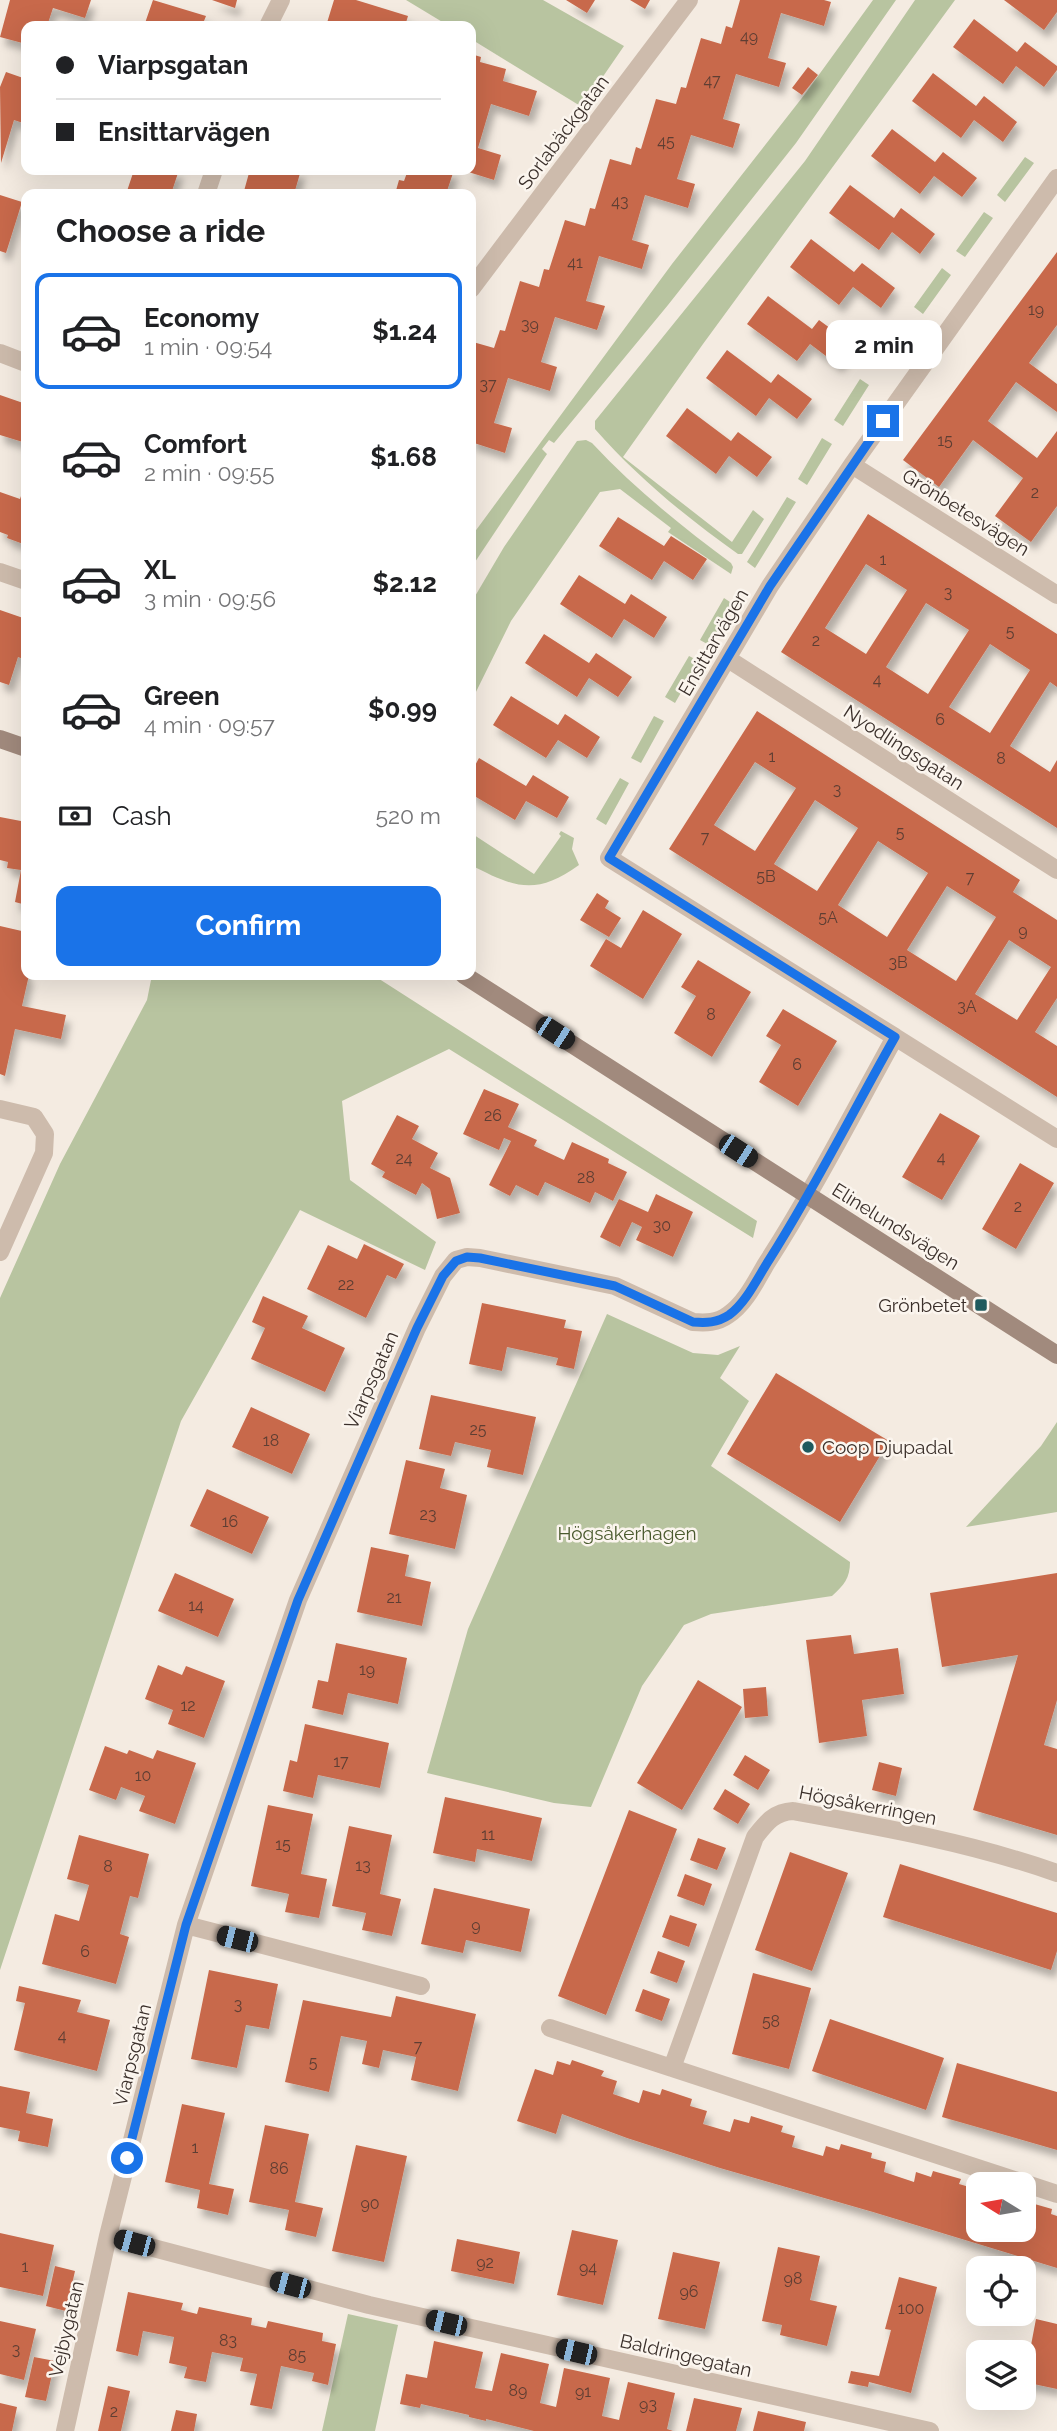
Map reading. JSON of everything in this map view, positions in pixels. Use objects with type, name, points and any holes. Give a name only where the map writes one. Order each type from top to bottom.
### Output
[{"type":"street","points":[[270,21],[281,0]]},
{"type":"street","name":"Sorlabäckgatan","points":[[476,282],[689,0]]},
{"type":"street","name":"Ensittarvägen","points":[[1057,178],[852,465],[770,586],[609,858],[1057,1139]]},
{"type":"street","points":[[0,353],[21,361]]},
{"type":"street","name":"Grönbetesvägen","points":[[852,465],[1054,587]]},
{"type":"street","points":[[0,572],[21,579]]},
{"type":"street","name":"Nyodlingsgatan","points":[[728,659],[1057,870]]},
{"type":"street","points":[[0,739],[21,746]]},
{"type":"street","name":"Elinelundsvägen","points":[[472,980],[1057,1355]]},
{"type":"street","points":[[807,1195],[895,1037]]},
{"type":"street","points":[[0,1109],[34,1117],[45,1134],[44,1153],[0,1252]]},
{"type":"street","name":"Viarpsgatan","points":[[108,2236],[186,1925],[298,1600],[417,1328],[449,1267],[467,1257],[480,1258],[577,1277],[615,1286],[677,1316],[707,1324],[730,1314],[749,1292],[807,1195]]},
{"type":"street","name":"Högsåkerringen","points":[[672,2068],[755,1838],[767,1822],[780,1812],[793,1811],[925,1837],[1006,1855],[1057,1873]]},
{"type":"street","points":[[186,1925],[421,1986]]},
{"type":"street","points":[[550,2028],[1057,2193]]},
{"type":"street","name":"Vejbygatan","points":[[65,2431],[108,2236]]},
{"type":"street","name":"Baldringegatan","points":[[108,2236],[369,2305],[930,2431]]},
{"type":"green space","points":[[406,0],[543,0],[624,46],[582,107],[476,42],[476,21],[441,21]]},
{"type":"green space","points":[[873,0],[896,0],[796,143],[554,443],[549,440],[542,449],[547,454],[476,560],[476,530],[672,264],[805,94]]},
{"type":"green space","points":[[915,0],[955,0],[623,457],[732,542],[753,510],[764,519],[742,554],[738,554],[645,480],[595,429],[595,421],[805,161]]},
{"type":"green space","points":[[1025,157],[1034,163],[1005,202],[997,195]]},
{"type":"green space","points":[[984,212],[993,218],[965,257],[956,251]]},
{"type":"green space","points":[[942,268],[951,275],[923,314],[914,307]]},
{"type":"green space","points":[[901,324],[910,330],[883,369],[874,363]]},
{"type":"green space","points":[[860,379],[869,385],[843,426],[834,420]]},
{"type":"green space","points":[[822,438],[832,444],[807,485],[798,479]]},
{"type":"green space","points":[[586,440],[592,443],[658,506],[731,563],[731,574],[668,532],[671,528],[620,489],[600,492],[511,621],[476,692],[476,595],[504,547],[577,441]]},
{"type":"green space","points":[[787,497],[796,502],[755,568],[747,562]]},
{"type":"green space","points":[[724,598],[733,604],[709,645],[700,640]]},
{"type":"green space","points":[[689,656],[699,661],[675,703],[665,697]]},
{"type":"green space","points":[[654,716],[664,721],[641,763],[631,758]]},
{"type":"green space","points":[[620,778],[629,783],[606,825],[596,819]]},
{"type":"green space","points":[[561,831],[574,838],[572,849],[579,865],[550,881],[538,885],[513,883],[476,867],[476,836],[534,874],[561,836]]},
{"type":"green space","points":[[151,980],[381,980],[757,1221],[753,1238],[449,1049],[342,1101],[350,1180],[436,1242],[425,1270],[300,1210],[181,1421],[0,1970],[0,1298],[60,1164],[147,1000]]},
{"type":"green space","name":"Högsåkerhagen","points":[[607,1314],[693,1353],[718,1355],[740,1346],[720,1378],[749,1401],[711,1466],[850,1562],[846,1581],[832,1596],[711,1614],[684,1625],[642,1686],[591,1807],[554,1803],[427,1773],[468,1629]]},
{"type":"green space","points":[[1057,1422],[1057,1512],[966,1527],[1041,1446]]},
{"type":"green space","points":[[348,2314],[398,2325],[375,2431],[322,2431]]},
{"type":"building","points":[[10,0],[91,0],[85,18],[53,8],[49,21],[21,21],[21,43],[0,37]]},
{"type":"building","points":[[153,0],[206,16],[204,21],[146,21]]},
{"type":"building","points":[[212,0],[237,0],[235,8]]},
{"type":"building","points":[[334,0],[356,0],[408,16],[406,21],[328,21]]},
{"type":"building","points":[[566,0],[595,0],[587,13]]},
{"type":"building","points":[[630,0],[650,0],[645,9]]},
{"type":"building","points":[[740,0],[831,2],[824,26],[781,13],[768,58],[786,63],[779,87],[736,74],[723,119],[740,124],[733,148],[691,135],[677,179],[695,184],[688,208],[645,195],[632,240],[649,245],[642,269],[599,256],[586,301],[605,306],[597,330],[555,317],[541,362],[557,367],[550,391],[508,378],[494,423],[512,428],[505,453],[476,444],[476,343],[494,348],[500,330],[505,331],[520,281],[539,287],[544,269],[549,270],[565,220],[585,226],[590,208],[595,209],[610,159],[631,165],[636,147],[641,149],[656,99],[676,104],[681,87],[686,88],[701,38],[721,44],[726,26],[732,28]]},
{"type":"building","points":[[1004,0],[1057,0],[1057,12],[1044,30]]},
{"type":"building","points":[[974,19],[1017,52],[1025,42],[1057,66],[1057,70],[1044,87],[1016,66],[1003,84],[953,47]]},
{"type":"building","points":[[476,56],[481,57],[480,62],[506,69],[503,81],[537,91],[529,116],[491,104],[478,148],[501,155],[494,180],[476,174]]},
{"type":"building","points":[[808,67],[818,75],[802,95],[792,88]]},
{"type":"building","points":[[6,72],[21,77],[21,122],[14,120],[1,163],[0,87]]},
{"type":"building","points":[[933,73],[976,106],[984,96],[1017,122],[1003,142],[974,120],[961,138],[912,101]]},
{"type":"building","points":[[892,129],[935,162],[943,152],[977,178],[962,197],[934,176],[920,194],[871,156]]},
{"type":"building","points":[[132,175],[177,175],[173,189],[128,189]]},
{"type":"building","points":[[248,175],[300,175],[295,189],[245,189]]},
{"type":"building","points":[[406,175],[452,175],[448,189],[396,189],[399,180],[404,181]]},
{"type":"building","points":[[850,185],[894,218],[901,208],[935,234],[920,254],[892,232],[879,250],[829,213]]},
{"type":"building","points":[[0,195],[21,202],[21,205],[6,253],[0,251]]},
{"type":"building","points":[[811,239],[854,272],[862,263],[895,288],[881,308],[853,287],[839,305],[790,267]]},
{"type":"building","points":[[1057,252],[1057,325],[1029,363],[1057,384],[1057,412],[1016,382],[988,421],[1037,458],[1057,431],[1057,506],[1031,542],[995,516],[1023,478],[973,440],[939,487],[903,460]]},
{"type":"building","points":[[768,296],[812,329],[819,320],[853,345],[838,365],[810,344],[797,361],[747,324]]},
{"type":"building","points":[[727,350],[771,383],[778,374],[812,399],[797,419],[769,398],[756,416],[706,378]]},
{"type":"building","points":[[0,395],[21,402],[21,441],[0,435]]},
{"type":"building","points":[[687,408],[731,441],[738,432],[772,457],[757,477],[729,456],[716,474],[666,436]]},
{"type":"building","points":[[0,492],[20,499],[21,496],[21,543],[0,532]]},
{"type":"building","points":[[868,514],[1057,634],[1057,687],[1050,682],[1010,746],[1050,772],[1057,760],[1057,828],[781,652]],"holes":[[[866,564],[907,590],[866,654],[825,628]],[[926,603],[969,630],[928,694],[886,667]],[[990,644],[1030,670],[990,733],[949,707]]]},
{"type":"building","points":[[618,517],[664,546],[671,536],[707,559],[693,580],[664,561],[652,580],[599,546]]},
{"type":"building","points":[[579,575],[625,604],[631,594],[667,617],[654,638],[624,619],[612,638],[560,604]]},
{"type":"building","points":[[0,610],[21,617],[21,658],[18,657],[9,685],[0,682]]},
{"type":"building","points":[[544,634],[589,663],[596,653],[632,677],[618,697],[589,678],[577,697],[525,663]]},
{"type":"building","points":[[511,696],[558,725],[565,714],[600,737],[587,758],[558,740],[546,758],[493,725]]},
{"type":"building","points":[[757,711],[1020,880],[1013,892],[1057,920],[1057,998],[1035,1032],[1057,1046],[1057,1097],[669,849]],"holes":[[[755,762],[796,788],[755,851],[714,825]],[[815,800],[858,828],[817,891],[774,864]],[[878,841],[928,873],[887,937],[838,905]],[[947,886],[996,917],[956,981],[907,950]],[[1009,940],[1051,967],[1017,1020],[975,994]]]},
{"type":"building","points":[[479,758],[526,786],[533,775],[569,797],[557,818],[526,801],[515,820],[476,797],[476,764]]},
{"type":"building","points":[[0,817],[21,821],[21,870],[7,868],[8,862],[0,860]]},
{"type":"building","points":[[21,870],[21,904],[15,902]]},
{"type":"building","points":[[597,893],[609,901],[605,908],[621,918],[609,937],[580,920]]},
{"type":"building","points":[[643,910],[682,934],[643,999],[590,966],[606,939],[621,948]]},
{"type":"building","points":[[0,926],[21,931],[21,980],[28,980],[22,1006],[66,1015],[61,1039],[15,1029],[5,1076],[0,1074]]},
{"type":"building","points":[[698,960],[751,992],[712,1057],[674,1033],[696,996],[681,987]]},
{"type":"building","points":[[783,1009],[837,1041],[798,1106],[759,1082],[781,1045],[766,1036]]},
{"type":"building","points":[[484,1089],[519,1104],[508,1127],[537,1140],[534,1146],[564,1160],[572,1142],[609,1159],[608,1163],[627,1172],[613,1201],[595,1192],[590,1203],[545,1182],[538,1196],[516,1185],[510,1196],[489,1185],[511,1141],[504,1138],[499,1150],[463,1134]]},
{"type":"building","points":[[940,1113],[980,1136],[942,1200],[902,1177]]},
{"type":"building","points":[[397,1115],[419,1126],[412,1139],[438,1153],[430,1168],[450,1178],[460,1213],[437,1219],[430,1189],[422,1183],[416,1195],[382,1177],[385,1172],[371,1164]]},
{"type":"building","points":[[1020,1163],[1054,1183],[1016,1249],[982,1229]]},
{"type":"building","points":[[656,1194],[693,1212],[673,1257],[636,1240],[642,1227],[632,1222],[620,1247],[600,1237],[619,1199],[648,1212]]},
{"type":"building","points":[[364,1244],[404,1264],[396,1279],[387,1275],[366,1318],[307,1289],[328,1245],[357,1259]]},
{"type":"building","points":[[263,1296],[308,1316],[302,1328],[345,1348],[325,1392],[251,1359],[265,1328],[252,1322]]},
{"type":"building","points":[[482,1303],[566,1320],[564,1328],[582,1331],[574,1369],[556,1365],[558,1358],[507,1347],[502,1371],[469,1364]]},
{"type":"building","name":"Coop Djupadal","points":[[776,1373],[889,1441],[840,1522],[727,1454]]},
{"type":"building","points":[[431,1395],[536,1417],[523,1475],[487,1467],[491,1450],[455,1442],[451,1456],[419,1449]]},
{"type":"building","points":[[251,1407],[310,1434],[292,1474],[232,1447]]},
{"type":"building","points":[[406,1460],[445,1469],[440,1488],[467,1495],[455,1549],[389,1534]]},
{"type":"building","points":[[207,1489],[269,1517],[252,1554],[190,1526]]},
{"type":"building","points":[[371,1547],[409,1555],[405,1576],[431,1582],[422,1626],[357,1612]]},
{"type":"building","points":[[175,1573],[234,1599],[218,1637],[158,1611]]},
{"type":"building","points":[[1057,1573],[1057,1700],[1044,1745],[1057,1749],[1057,1835],[973,1810],[1018,1655],[942,1667],[930,1593]]},
{"type":"building","points":[[851,1635],[854,1654],[898,1648],[904,1694],[862,1700],[867,1736],[819,1743],[806,1640]]},
{"type":"building","points":[[336,1643],[407,1658],[398,1704],[348,1693],[343,1715],[312,1708],[318,1680],[328,1682]]},
{"type":"building","points":[[158,1665],[182,1675],[186,1666],[225,1681],[204,1738],[168,1724],[173,1710],[145,1699]]},
{"type":"building","points":[[698,1680],[742,1707],[682,1810],[637,1783]]},
{"type":"building","points":[[766,1687],[768,1716],[745,1718],[743,1689]]},
{"type":"building","points":[[305,1724],[389,1743],[380,1788],[318,1775],[313,1798],[283,1791],[290,1760],[297,1762]]},
{"type":"building","points":[[105,1746],[127,1754],[129,1750],[153,1759],[157,1750],[196,1763],[175,1824],[139,1811],[145,1796],[121,1787],[116,1800],[89,1790]]},
{"type":"building","points":[[745,1755],[770,1770],[758,1790],[733,1775]]},
{"type":"building","points":[[879,1762],[902,1768],[896,1796],[872,1790]]},
{"type":"building","points":[[725,1789],[750,1804],[738,1824],[713,1809]]},
{"type":"building","points":[[445,1797],[542,1818],[532,1861],[477,1849],[475,1862],[433,1853]]},
{"type":"building","points":[[268,1805],[313,1814],[301,1874],[327,1879],[319,1918],[285,1912],[289,1894],[251,1886]]},
{"type":"building","points":[[629,1810],[677,1829],[606,2015],[558,1996]]},
{"type":"building","points":[[349,1826],[392,1835],[380,1894],[401,1899],[392,1936],[362,1930],[366,1913],[332,1906]]},
{"type":"building","points":[[79,1835],[149,1854],[138,1898],[130,1896],[120,1934],[129,1937],[116,1984],[42,1964],[55,1914],[79,1921],[89,1885],[67,1879]]},
{"type":"building","points":[[698,1838],[726,1848],[717,1870],[690,1860]]},
{"type":"building","points":[[790,1852],[848,1873],[812,1971],[755,1950]]},
{"type":"building","points":[[900,1864],[1057,1913],[1057,1951],[1051,1970],[883,1917]]},
{"type":"building","points":[[685,1874],[712,1884],[704,1906],[677,1896]]},
{"type":"building","points":[[434,1888],[530,1909],[521,1952],[466,1940],[463,1953],[421,1944]]},
{"type":"building","points":[[670,1915],[697,1924],[689,1947],[662,1937]]},
{"type":"building","points":[[658,1951],[685,1961],[677,1983],[650,1973]]},
{"type":"building","points":[[209,1970],[278,1984],[269,2029],[246,2025],[237,2068],[191,2059]]},
{"type":"building","points":[[753,1973],[811,1988],[789,2069],[732,2054]]},
{"type":"building","points":[[19,1986],[81,2000],[77,2012],[110,2020],[97,2071],[14,2050],[25,2003],[16,2001]]},
{"type":"building","points":[[643,1989],[670,1999],[662,2021],[635,2011]]},
{"type":"building","points":[[396,1996],[476,2014],[458,2091],[411,2080],[416,2057],[383,2050],[379,2068],[362,2064],[367,2041],[341,2036],[329,2092],[285,2082],[303,2000],[391,2017]]},
{"type":"building","points":[[830,2019],[944,2058],[926,2110],[812,2071]]},
{"type":"building","points":[[572,2060],[604,2071],[601,2076],[617,2081],[613,2094],[639,2103],[643,2090],[660,2095],[662,2089],[692,2099],[690,2106],[707,2111],[703,2124],[730,2132],[734,2119],[749,2123],[751,2116],[783,2126],[781,2132],[795,2136],[792,2147],[823,2156],[826,2146],[839,2150],[841,2144],[872,2153],[871,2158],[886,2162],[884,2172],[914,2182],[916,2172],[931,2177],[933,2171],[961,2179],[959,2184],[966,2186],[966,2240],[720,2168],[562,2114],[556,2134],[517,2121],[535,2069],[553,2075],[557,2061],[570,2065]]},
{"type":"building","points":[[957,2063],[1057,2092],[1057,2150],[942,2117]]},
{"type":"building","points":[[0,2086],[30,2092],[26,2113],[53,2119],[48,2147],[18,2141],[20,2131],[0,2127]]},
{"type":"building","points":[[182,2104],[225,2113],[209,2184],[234,2189],[228,2215],[197,2208],[200,2190],[165,2182]]},
{"type":"building","points":[[265,2125],[309,2134],[295,2202],[323,2208],[316,2237],[285,2230],[289,2210],[249,2202]]},
{"type":"building","points":[[356,2145],[407,2156],[384,2262],[332,2251]]},
{"type":"building","points":[[1036,2204],[1052,2209],[1051,2214],[1057,2216],[1057,2268],[1036,2262],[1036,2256],[1018,2256],[972,2242],[1036,2242]]},
{"type":"building","points":[[572,2230],[618,2240],[603,2305],[557,2295]]},
{"type":"building","points":[[0,2233],[54,2245],[43,2296],[0,2287]]},
{"type":"building","points":[[457,2239],[520,2252],[514,2284],[451,2271]]},
{"type":"building","points":[[778,2247],[820,2256],[810,2300],[837,2306],[827,2346],[780,2335],[782,2325],[762,2321]]},
{"type":"building","points":[[673,2252],[720,2262],[705,2329],[658,2319]]},
{"type":"building","points":[[55,2266],[75,2271],[66,2311],[46,2306]]},
{"type":"building","points":[[899,2277],[937,2287],[911,2393],[869,2382],[868,2387],[848,2383],[851,2371],[879,2376],[891,2330],[885,2329]]},
{"type":"building","points":[[128,2292],[183,2303],[181,2310],[197,2314],[199,2307],[252,2318],[251,2325],[266,2328],[268,2321],[323,2333],[322,2341],[336,2344],[328,2385],[312,2381],[314,2373],[281,2366],[272,2409],[250,2405],[257,2374],[240,2371],[243,2358],[212,2352],[206,2382],[184,2378],[187,2367],[169,2363],[174,2337],[143,2331],[138,2356],[116,2351]]},
{"type":"building","points":[[1036,2319],[1057,2324],[1057,2389],[1036,2385],[1036,2340],[1032,2340]]},
{"type":"building","points":[[0,2321],[36,2329],[24,2380],[0,2374]]},
{"type":"building","points":[[434,2341],[483,2352],[475,2388],[492,2391],[501,2353],[549,2364],[540,2403],[556,2407],[564,2368],[610,2378],[602,2416],[619,2420],[628,2382],[675,2393],[667,2429],[673,2431],[534,2431],[421,2404],[420,2408],[400,2404],[406,2374],[427,2378]]},
{"type":"building","points":[[34,2357],[55,2361],[46,2401],[25,2397]]},
{"type":"building","points":[[108,2386],[130,2391],[121,2431],[98,2431]]},
{"type":"building","points":[[694,2398],[742,2408],[736,2431],[686,2431]]},
{"type":"building","points":[[0,2403],[17,2407],[12,2431],[0,2431]]},
{"type":"building","points":[[176,2410],[197,2414],[194,2431],[171,2431]]},
{"type":"building","points":[[758,2411],[806,2422],[804,2431],[753,2431]]},
{"type":"place","name":"Grönbetet","points":[[981,1305]]},
{"type":"place","name":"Coop Djupadal","points":[[808,1447]]},
{"type":"route","points":[[127,2158],[186,1925],[298,1600],[417,1328],[449,1267],[467,1257],[480,1258],[577,1277],[615,1286],[693,1322],[707,1324],[719,1320],[730,1314],[749,1292],[790,1226],[895,1037],[609,858],[770,586],[883,421]]}]
